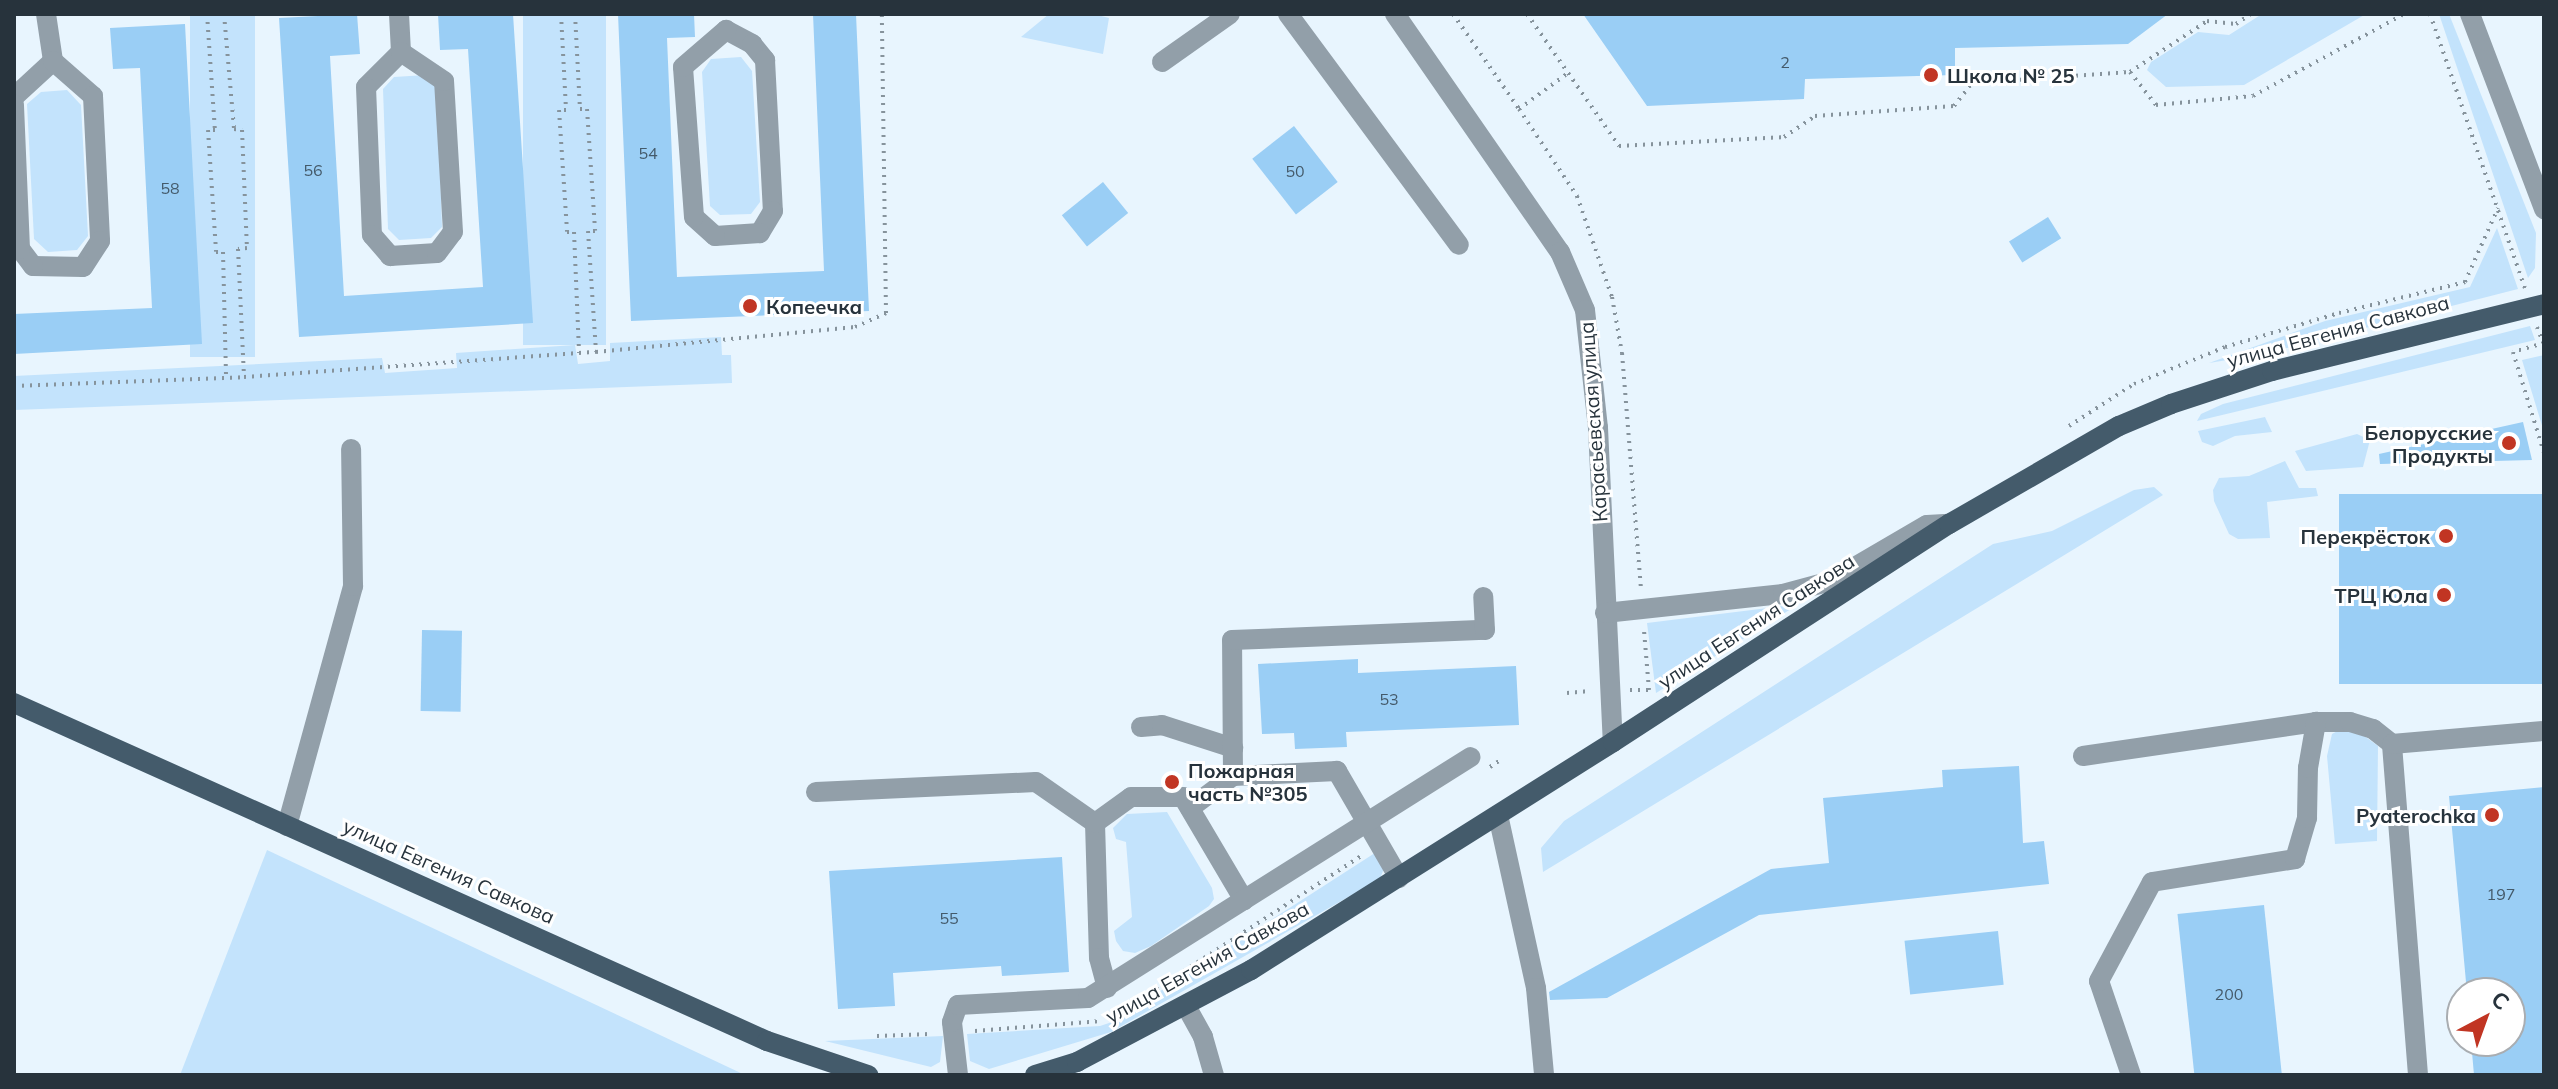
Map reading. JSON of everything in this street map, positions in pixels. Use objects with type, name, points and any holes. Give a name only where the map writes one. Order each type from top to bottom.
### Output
[{"type":"main road","name":"улица Евгения Савкова","points":[[1035,1075],[1077,1062],[1186,1006],[1399,878],[1949,524],[2148,412],[2272,371],[2537,305]]},
{"type":"main road","name":"улица Евгения Савкова","points":[[14,703],[767,1041],[868,1075]]},
{"type":"street","points":[[14,104],[20,249],[33,266],[83,267],[100,241],[93,96],[53,61],[46,14]]},
{"type":"street","points":[[399,14],[401,52],[366,87],[372,235],[390,256],[437,253],[453,232],[444,81],[401,52]]},
{"type":"street","points":[[1162,62],[1230,14]]},
{"type":"street","points":[[1288,14],[1459,245]]},
{"type":"street","name":"Карасьевская улица","points":[[1395,14],[1560,252],[1585,310],[1598,428],[1613,742]]},
{"type":"street","points":[[2470,14],[2544,209]]},
{"type":"street","points":[[726,22],[765,60],[773,211],[760,233],[715,236],[694,217],[683,67],[726,22]]},
{"type":"street","points":[[14,97],[53,61]]},
{"type":"street","points":[[287,826],[353,586],[351,449]]},
{"type":"street","points":[[1605,613],[1783,594],[1831,581],[1927,525],[1949,524]]},
{"type":"street","points":[[1233,776],[1232,640],[1485,630],[1483,597]]},
{"type":"street","points":[[2131,1075],[2099,981],[2152,882],[2295,859],[2307,818],[2308,768],[2316,722]]},
{"type":"street","points":[[2083,756],[2316,722],[2350,722],[2373,729],[2392,744],[2544,731]]},
{"type":"street","points":[[1141,727],[1162,725],[1233,748]]},
{"type":"street","points":[[2392,744],[2418,1075]]},
{"type":"street","points":[[958,1075],[952,1022],[958,1005],[1088,998],[1470,757]]},
{"type":"street","points":[[1190,808],[1233,776],[1337,771],[1399,878]]},
{"type":"street","points":[[816,792],[1036,782],[1095,823]]},
{"type":"street","points":[[1095,823],[1131,797],[1183,797],[1244,900]]},
{"type":"street","points":[[1498,815],[1536,988],[1544,1075]]},
{"type":"street","points":[[1095,823],[1099,958],[1107,988]]},
{"type":"street","points":[[1186,1006],[1203,1037],[1214,1075]]},
{"type":"path","points":[[207,14],[215,130],[208,130],[216,252],[223,252],[226,379]]},
{"type":"path","points":[[224,14],[234,129],[242,130],[247,248],[238,249],[244,377]]},
{"type":"path","points":[[561,14],[566,110],[559,110],[567,232],[574,232],[579,353]]},
{"type":"path","points":[[575,14],[580,109],[587,109],[595,231],[588,231],[596,352]]},
{"type":"path","points":[[14,386],[226,379],[596,352],[855,327],[886,313],[882,14]]},
{"type":"path","points":[[1453,14],[1519,109],[1568,73]]},
{"type":"path","points":[[1527,14],[1619,146],[1784,137],[1815,116],[1954,106],[1972,83],[2130,72],[2207,21],[2236,24],[2251,14]]},
{"type":"path","points":[[2130,72],[2156,105],[2253,96],[2404,14]]},
{"type":"path","points":[[2430,14],[2537,305],[2544,343],[2513,352],[2544,453]]},
{"type":"shaded area","points":[[190,14],[255,14],[255,357],[190,357]]},
{"type":"shaded area","points":[[523,14],[606,14],[606,345],[523,345]]},
{"type":"shaded area","points":[[1049,14],[1094,14],[1109,18],[1103,54],[1021,37]]},
{"type":"shaded area","points":[[2262,14],[2366,14],[2244,85],[2166,87],[2147,70],[2151,62],[2198,32],[2229,35]]},
{"type":"shaded area","points":[[2439,14],[2449,14],[2536,233],[2535,268],[2528,278]]},
{"type":"shaded area","points":[[741,57],[752,71],[760,202],[751,214],[720,215],[710,206],[702,72],[711,59]]},
{"type":"shaded area","points":[[426,75],[437,86],[442,227],[431,238],[399,240],[388,229],[383,89],[394,77]]},
{"type":"shaded area","points":[[67,90],[81,105],[88,236],[77,250],[48,252],[34,239],[27,104],[41,92]]},
{"type":"shaded area","points":[[2497,228],[2518,289],[2263,354],[2209,363],[2325,321],[2470,287]]},
{"type":"shaded area","points":[[2530,326],[2535,340],[2197,421],[2201,414],[2223,404]]},
{"type":"shaded area","points":[[721,337],[722,355],[731,355],[732,383],[14,410],[14,376],[382,358],[385,373],[457,368],[456,353],[575,345],[578,364],[610,361],[610,343]]},
{"type":"shaded area","points":[[2544,355],[2544,432],[2522,360]]},
{"type":"shaded area","points":[[2265,417],[2272,432],[2235,436],[2213,446],[2202,442],[2198,431]]},
{"type":"shaded area","points":[[2357,434],[2370,440],[2363,467],[2306,471],[2295,451]]},
{"type":"shaded area","points":[[2285,461],[2299,488],[2316,488],[2318,496],[2267,502],[2270,538],[2238,539],[2229,534],[2214,501],[2213,490],[2219,478],[2249,476]]},
{"type":"shaded area","points":[[2154,487],[2163,495],[1543,872],[1541,848],[1564,821],[1993,544],[2052,531],[2134,490]]},
{"type":"shaded area","points":[[1799,604],[1656,693],[1647,623]]},
{"type":"shaded area","points":[[2343,728],[2359,732],[2378,746],[2377,841],[2335,844],[2327,756],[2332,734]]},
{"type":"shaded area","points":[[1167,812],[1212,888],[1214,899],[1209,906],[1151,946],[1135,953],[1123,951],[1114,931],[1132,917],[1126,842],[1116,839],[1113,828],[1127,814]]},
{"type":"shaded area","points":[[267,850],[745,1075],[180,1075]]},
{"type":"shaded area","points":[[1378,851],[1384,868],[1380,879],[1111,1032],[989,1069],[970,1061],[967,1034],[1100,1026],[1112,1022]]},
{"type":"shaded area","points":[[943,1036],[940,1062],[931,1067],[825,1041]]},
{"type":"building","points":[[357,14],[360,54],[330,56],[344,296],[483,287],[468,49],[440,50],[438,14],[513,14],[533,323],[299,337],[279,18]]},
{"type":"building","points":[[618,14],[694,14],[695,37],[667,38],[677,277],[824,271],[813,14],[856,14],[869,311],[631,321]]},
{"type":"building","points":[[1583,14],[2168,14],[2128,44],[1955,48],[1955,75],[1805,79],[1804,99],[1647,106]]},
{"type":"building","points":[[185,24],[202,344],[14,354],[14,314],[152,308],[140,68],[113,69],[110,28]]},
{"type":"building","points":[[1294,126],[1338,182],[1296,215],[1252,159]]},
{"type":"building","points":[[1103,182],[1128,213],[1087,246],[1062,215]]},
{"type":"building","points":[[2048,217],[2061,238],[2022,263],[2009,241]]},
{"type":"building","points":[[2523,422],[2532,460],[2380,464],[2379,454]]},
{"type":"building","name":"ТРЦ Юла","points":[[2339,494],[2544,494],[2544,684],[2339,684]]},
{"type":"building","points":[[422,630],[462,631],[461,712],[421,711]]},
{"type":"building","points":[[1358,659],[1358,673],[1516,666],[1519,725],[1346,732],[1347,747],[1295,749],[1294,733],[1262,734],[1258,664]]},
{"type":"building","points":[[2019,766],[2023,843],[2044,841],[2049,884],[1759,915],[1607,998],[1550,1000],[1549,992],[1771,869],[1829,863],[1823,798],[1943,787],[1942,770]]},
{"type":"building","points":[[2544,787],[2544,1075],[2474,1075],[2472,1057],[2526,1057],[2526,977],[2466,977],[2449,796]]},
{"type":"building","points":[[1062,857],[1069,972],[1002,976],[1001,966],[893,973],[895,1006],[838,1009],[829,871]]},
{"type":"building","points":[[2264,905],[2282,1075],[2194,1075],[2177,914]]},
{"type":"building","points":[[1998,931],[2004,985],[1910,995],[1905,941]]},
{"type":"place","name":"Школа № 25","points":[[1931,75]]},
{"type":"place","name":"Копеечка","points":[[750,306]]},
{"type":"place","name":"Белорусские Продукты","points":[[2509,443]]},
{"type":"place","name":"Перекрёсток","points":[[2446,536]]},
{"type":"place","name":"ТРЦ Юла","points":[[2444,595]]},
{"type":"place","name":"Пожарная часть №305","points":[[1172,782]]},
{"type":"place","name":"Pyaterochka","points":[[2492,815]]}]
